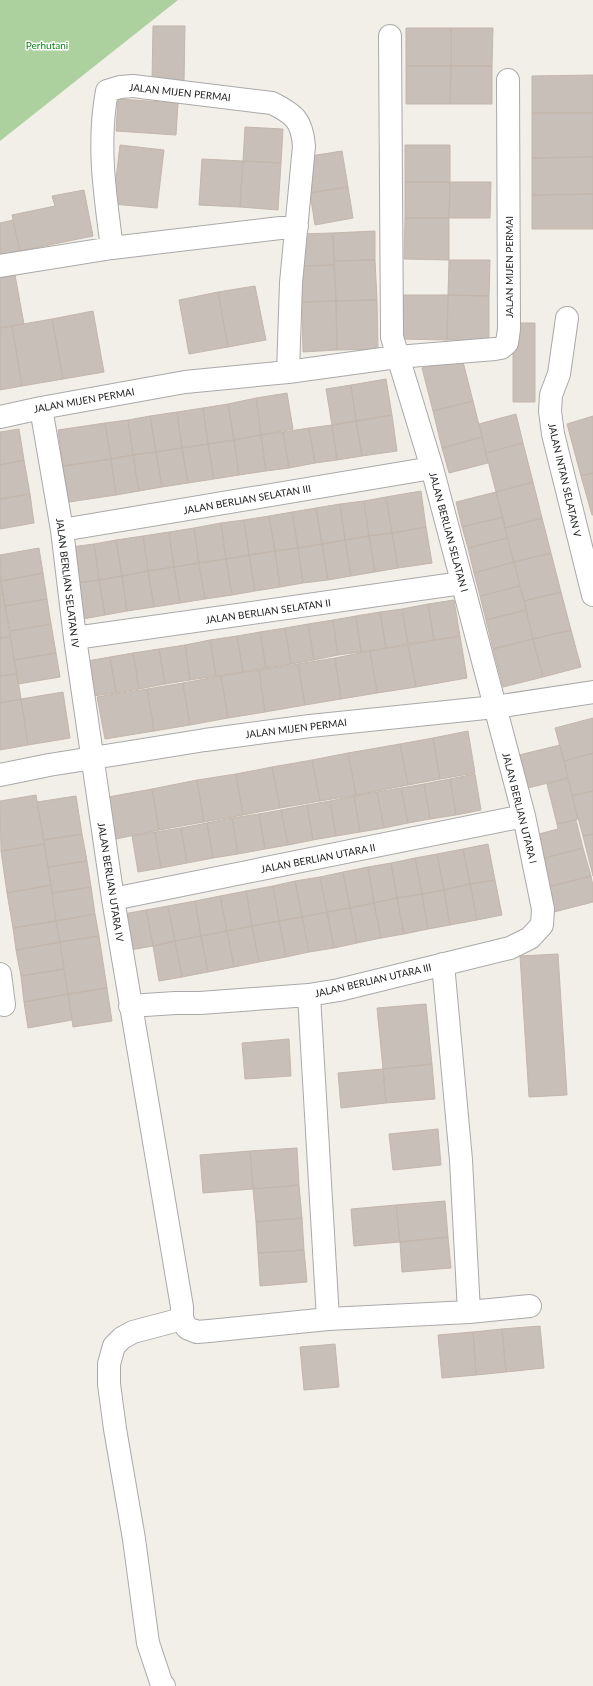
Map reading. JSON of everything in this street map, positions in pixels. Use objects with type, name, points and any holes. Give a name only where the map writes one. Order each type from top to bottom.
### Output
[{"type":"street","points":[[390,36],[392,337],[397,357]]},
{"type":"street","name":"JALAN MIJEN PERMAI","points":[[0,417],[41,408],[185,382],[288,372],[397,357],[501,348],[508,340],[509,329],[508,80]]},
{"type":"street","name":"JALAN MIJEN PERMAI","points":[[112,248],[102,164],[104,109],[107,91],[120,87],[133,86],[241,98],[272,103],[289,111],[298,121],[303,132],[304,146],[291,282],[288,372]]},
{"type":"street","points":[[0,266],[112,248],[297,226]]},
{"type":"street","name":"JALAN INTAN SELATAN V","points":[[567,318],[559,374],[551,395],[550,411],[553,434],[593,595]]},
{"type":"street","name":"JALAN BERLIAN SELATAN I","points":[[397,357],[432,468],[494,707]]},
{"type":"street","name":"JALAN BERLIAN SELATAN IV","points":[[41,408],[62,530],[75,638],[92,758]]},
{"type":"street","name":"JALAN BERLIAN SELATAN III","points":[[62,530],[432,468]]},
{"type":"street","name":"JALAN BERLIAN SELATAN II","points":[[75,638],[462,583]]},
{"type":"street","name":"JALAN MIJEN PERMAI","points":[[0,775],[92,758],[310,726],[494,707],[593,692]]},
{"type":"street","name":"JALAN BERLIAN UTARA I","points":[[494,707],[524,816],[543,909]]},
{"type":"street","name":"JALAN BERLIAN UTARA IV","points":[[92,758],[130,1006],[182,1306],[182,1319]]},
{"type":"street","name":"JALAN BERLIAN UTARA II","points":[[113,899],[524,816]]},
{"type":"street","name":"JALAN BERLIAN UTARA III","points":[[130,1006],[175,1002],[200,1003],[309,995],[339,990],[510,948],[530,938],[542,925],[543,909]]},
{"type":"street","points":[[443,964],[460,1160],[469,1312]]},
{"type":"street","points":[[0,974],[4,1005]]},
{"type":"street","points":[[309,995],[328,1319]]},
{"type":"street","points":[[164,1686],[161,1682],[148,1643],[134,1539],[115,1429],[109,1384],[109,1364],[114,1346],[133,1332],[182,1319],[187,1328],[196,1332],[328,1319],[469,1312],[530,1306]]},
{"type":"green space","name":"Perhutani","points":[[0,0],[178,0],[0,141]]},
{"type":"building","points":[[153,26],[185,26],[184,82],[152,81]]},
{"type":"building","points":[[406,28],[451,28],[451,66],[406,66]]},
{"type":"building","points":[[451,28],[493,28],[492,66],[451,66]]},
{"type":"building","points":[[406,66],[451,66],[450,104],[406,104]]},
{"type":"building","points":[[451,66],[492,66],[492,104],[450,104]]},
{"type":"building","points":[[593,75],[593,113],[532,113],[532,76]]},
{"type":"building","points":[[118,99],[178,103],[176,135],[116,131]]},
{"type":"building","points":[[532,113],[593,113],[593,157],[532,158]]},
{"type":"building","points":[[245,127],[283,129],[281,163],[243,161]]},
{"type":"building","points":[[120,145],[164,150],[157,208],[113,204]]},
{"type":"building","points":[[405,145],[450,145],[450,182],[405,182]]},
{"type":"building","points":[[342,151],[348,187],[310,193],[304,157]]},
{"type":"building","points":[[593,157],[593,194],[532,195],[532,158]]},
{"type":"building","points":[[202,159],[243,161],[240,207],[199,205]]},
{"type":"building","points":[[243,161],[281,163],[278,210],[240,207]]},
{"type":"building","points":[[405,182],[450,182],[449,218],[405,218]]},
{"type":"building","points":[[450,182],[491,182],[490,218],[449,218]]},
{"type":"building","points":[[348,187],[353,218],[315,225],[310,193]]},
{"type":"building","points":[[84,190],[93,236],[20,251],[12,215],[55,206],[52,196]]},
{"type":"building","points":[[593,194],[593,229],[532,229],[532,195]]},
{"type":"building","points":[[405,218],[449,218],[449,260],[404,259]]},
{"type":"building","points":[[13,220],[20,251],[0,255],[0,223]]},
{"type":"building","points":[[375,231],[375,260],[334,261],[333,233]]},
{"type":"building","points":[[333,233],[334,265],[301,266],[300,234]]},
{"type":"building","points":[[375,260],[377,300],[336,301],[334,261]]},
{"type":"building","points":[[449,260],[490,260],[489,296],[448,295]]},
{"type":"building","points":[[334,265],[336,301],[302,302],[301,266]]},
{"type":"building","points":[[15,275],[24,324],[0,328],[0,277]]},
{"type":"building","points":[[255,286],[266,340],[228,347],[218,292]]},
{"type":"building","points":[[218,292],[228,347],[189,354],[179,300]]},
{"type":"building","points":[[403,295],[448,295],[447,340],[403,339]]},
{"type":"building","points":[[448,295],[489,296],[489,340],[447,340]]},
{"type":"building","points":[[377,300],[378,349],[337,350],[336,301]]},
{"type":"building","points":[[336,301],[337,350],[303,352],[302,302]]},
{"type":"building","points":[[93,311],[104,372],[63,379],[52,319]]},
{"type":"building","points":[[52,319],[63,379],[22,386],[12,326]]},
{"type":"building","points":[[513,323],[535,323],[535,402],[513,402]]},
{"type":"building","points":[[12,326],[22,386],[0,390],[0,328]]},
{"type":"building","points":[[462,358],[473,401],[433,411],[422,368]]},
{"type":"building","points":[[386,379],[392,415],[356,421],[351,385]]},
{"type":"building","points":[[351,385],[356,421],[332,425],[326,389]]},
{"type":"building","points":[[287,393],[293,429],[261,435],[256,398]]},
{"type":"building","points":[[256,398],[261,435],[234,440],[228,404]]},
{"type":"building","points":[[473,401],[482,437],[442,448],[433,411]]},
{"type":"building","points":[[228,404],[234,440],[208,444],[203,408]]},
{"type":"building","points":[[203,408],[208,444],[182,448],[177,412]]},
{"type":"building","points":[[177,412],[182,448],[156,452],[150,416]]},
{"type":"building","points":[[516,414],[523,443],[486,453],[479,424]]},
{"type":"building","points":[[392,415],[397,451],[362,456],[356,421]]},
{"type":"building","points":[[150,416],[156,452],[133,455],[128,420]]},
{"type":"building","points":[[593,416],[593,473],[581,476],[567,424]]},
{"type":"building","points":[[128,420],[133,455],[111,459],[105,423]]},
{"type":"building","points":[[356,421],[362,456],[337,460],[332,425]]},
{"type":"building","points":[[105,423],[111,459],[63,466],[58,430]]},
{"type":"building","points":[[332,425],[337,460],[315,463],[309,428]]},
{"type":"building","points":[[309,428],[315,463],[289,468],[283,432]]},
{"type":"building","points":[[19,429],[24,460],[0,465],[0,432]]},
{"type":"building","points":[[283,432],[289,468],[266,471],[261,435]]},
{"type":"building","points":[[261,435],[266,471],[239,475],[234,440]]},
{"type":"building","points":[[482,437],[488,463],[449,473],[442,448]]},
{"type":"building","points":[[234,440],[239,475],[214,479],[208,444]]},
{"type":"building","points":[[523,443],[533,482],[496,492],[486,453]]},
{"type":"building","points":[[208,444],[214,479],[188,483],[182,448]]},
{"type":"building","points":[[182,448],[188,483],[162,487],[156,452]]},
{"type":"building","points":[[156,452],[162,487],[139,491],[133,455]]},
{"type":"building","points":[[133,455],[139,491],[116,495],[111,459]]},
{"type":"building","points":[[111,459],[116,495],[69,502],[63,466]]},
{"type":"building","points":[[24,460],[30,494],[0,499],[0,465]]},
{"type":"building","points":[[593,473],[593,515],[592,515],[581,476]]},
{"type":"building","points":[[533,482],[542,518],[505,528],[496,492]]},
{"type":"building","points":[[421,491],[426,527],[392,533],[386,497]]},
{"type":"building","points":[[496,492],[503,517],[462,527],[456,502]]},
{"type":"building","points":[[30,494],[34,523],[0,529],[0,499]]},
{"type":"building","points":[[386,497],[392,533],[369,536],[364,501]]},
{"type":"building","points":[[364,501],[369,536],[345,540],[340,504]]},
{"type":"building","points":[[340,504],[345,540],[322,544],[316,508]]},
{"type":"building","points":[[316,508],[322,544],[298,548],[292,512]]},
{"type":"building","points":[[292,512],[298,548],[275,551],[269,516]]},
{"type":"building","points":[[269,516],[275,551],[249,555],[244,520]]},
{"type":"building","points":[[503,517],[507,538],[468,548],[462,527]]},
{"type":"building","points":[[542,518],[551,553],[514,562],[505,528]]},
{"type":"building","points":[[244,520],[249,555],[226,559],[221,523]]},
{"type":"building","points":[[221,523],[226,559],[199,563],[194,528]]},
{"type":"building","points":[[426,527],[432,563],[398,568],[392,533]]},
{"type":"building","points":[[194,528],[199,563],[174,567],[169,532]]},
{"type":"building","points":[[169,532],[174,567],[148,571],[143,536]]},
{"type":"building","points":[[392,533],[398,568],[375,572],[369,536]]},
{"type":"building","points":[[143,536],[148,571],[122,576],[116,540]]},
{"type":"building","points":[[369,536],[375,572],[351,576],[345,540]]},
{"type":"building","points":[[507,538],[514,562],[474,573],[468,548]]},
{"type":"building","points":[[116,540],[122,576],[99,580],[94,544]]},
{"type":"building","points":[[345,540],[351,576],[328,580],[322,544]]},
{"type":"building","points":[[94,544],[99,580],[77,583],[71,547]]},
{"type":"building","points":[[322,544],[328,580],[303,583],[298,548]]},
{"type":"building","points":[[39,548],[43,573],[1,581],[0,555]]},
{"type":"building","points":[[298,548],[303,583],[280,587],[275,551]]},
{"type":"building","points":[[275,551],[280,587],[255,591],[249,555]]},
{"type":"building","points":[[551,553],[561,592],[524,601],[514,562]]},
{"type":"building","points":[[249,555],[255,591],[232,595],[226,559]]},
{"type":"building","points":[[226,559],[232,595],[205,599],[199,563]]},
{"type":"building","points":[[514,562],[520,586],[480,596],[474,573]]},
{"type":"building","points":[[199,563],[205,599],[180,603],[174,567]]},
{"type":"building","points":[[174,567],[180,603],[154,607],[148,571]]},
{"type":"building","points":[[148,571],[154,607],[127,611],[122,576]]},
{"type":"building","points":[[43,573],[47,599],[5,606],[1,581]]},
{"type":"building","points":[[0,575],[3,594],[0,595]]},
{"type":"building","points":[[122,576],[127,611],[105,615],[99,580]]},
{"type":"building","points":[[99,580],[105,615],[83,619],[77,583]]},
{"type":"building","points":[[520,586],[526,610],[486,620],[480,596]]},
{"type":"building","points":[[561,592],[571,630],[533,639],[524,601]]},
{"type":"building","points":[[3,594],[10,637],[0,638],[0,595]]},
{"type":"building","points":[[47,599],[51,624],[10,631],[5,606]]},
{"type":"building","points":[[454,600],[460,636],[434,640],[428,604]]},
{"type":"building","points":[[428,604],[434,640],[408,644],[402,609]]},
{"type":"building","points":[[402,609],[408,644],[386,648],[380,612]]},
{"type":"building","points":[[526,610],[533,639],[493,649],[486,620]]},
{"type":"building","points":[[380,612],[386,648],[361,652],[356,616]]},
{"type":"building","points":[[356,616],[361,652],[338,655],[333,620]]},
{"type":"building","points":[[333,620],[338,655],[314,660],[308,624]]},
{"type":"building","points":[[51,624],[56,653],[14,660],[10,631]]},
{"type":"building","points":[[308,624],[314,660],[291,664],[285,628]]},
{"type":"building","points":[[285,628],[291,664],[266,668],[260,632]]},
{"type":"building","points":[[571,630],[581,667],[543,677],[533,639]]},
{"type":"building","points":[[260,632],[266,668],[243,672],[237,636]]},
{"type":"building","points":[[237,636],[243,672],[216,676],[210,640]]},
{"type":"building","points":[[460,636],[467,678],[416,687],[408,645]]},
{"type":"building","points":[[10,637],[17,674],[0,676],[0,638]]},
{"type":"building","points":[[533,639],[543,677],[503,687],[493,649]]},
{"type":"building","points":[[210,640],[216,676],[190,680],[185,645]]},
{"type":"building","points":[[185,645],[190,680],[165,684],[159,649]]},
{"type":"building","points":[[408,645],[416,687],[377,693],[370,651]]},
{"type":"building","points":[[159,649],[165,684],[139,689],[133,653]]},
{"type":"building","points":[[370,651],[377,693],[341,699],[335,658]]},
{"type":"building","points":[[56,653],[60,677],[18,684],[14,660]]},
{"type":"building","points":[[133,653],[139,689],[116,693],[110,657]]},
{"type":"building","points":[[110,657],[116,693],[93,696],[87,661]]},
{"type":"building","points":[[335,658],[341,699],[305,705],[298,664]]},
{"type":"building","points":[[298,664],[305,705],[265,712],[259,670]]},
{"type":"building","points":[[259,670],[265,712],[228,718],[221,676]]},
{"type":"building","points":[[17,674],[21,699],[0,703],[0,676]]},
{"type":"building","points":[[221,676],[228,718],[190,725],[183,683]]},
{"type":"building","points":[[183,683],[190,725],[154,731],[147,689]]},
{"type":"building","points":[[147,689],[154,731],[105,739],[97,697]]},
{"type":"building","points":[[63,692],[70,738],[28,745],[21,699]]},
{"type":"building","points":[[21,699],[28,745],[0,750],[0,703]]},
{"type":"building","points":[[593,718],[593,753],[564,761],[555,728]]},
{"type":"building","points":[[468,731],[475,773],[440,779],[433,738]]},
{"type":"building","points":[[433,738],[440,779],[408,785],[400,744]]},
{"type":"building","points":[[400,744],[408,785],[356,795],[348,753]]},
{"type":"building","points":[[560,745],[568,778],[528,788],[519,755]]},
{"type":"building","points":[[348,753],[356,795],[320,801],[312,760]]},
{"type":"building","points":[[593,753],[593,791],[572,796],[564,761]]},
{"type":"building","points":[[312,760],[320,801],[280,808],[272,767]]},
{"type":"building","points":[[272,767],[280,808],[243,815],[236,774]]},
{"type":"building","points":[[236,774],[243,815],[204,822],[197,780]]},
{"type":"building","points":[[475,774],[481,810],[456,815],[450,779]]},
{"type":"building","points":[[568,778],[578,819],[557,824],[547,784]]},
{"type":"building","points":[[450,779],[456,815],[430,819],[424,784]]},
{"type":"building","points":[[197,780],[204,822],[159,830],[152,789]]},
{"type":"building","points":[[424,784],[430,819],[408,823],[401,788]]},
{"type":"building","points":[[401,788],[408,823],[384,828],[377,792]]},
{"type":"building","points":[[152,789],[159,830],[116,839],[108,797]]},
{"type":"building","points":[[593,791],[593,834],[583,836],[572,796]]},
{"type":"building","points":[[377,792],[384,828],[360,832],[354,796]]},
{"type":"building","points":[[36,795],[44,844],[1,851],[0,801]]},
{"type":"building","points":[[76,796],[82,834],[44,840],[37,802]]},
{"type":"building","points":[[354,796],[360,832],[336,836],[330,801]]},
{"type":"building","points":[[330,801],[336,836],[313,840],[307,805]]},
{"type":"building","points":[[307,805],[313,840],[288,845],[281,810]]},
{"type":"building","points":[[281,810],[288,845],[265,849],[259,814]]},
{"type":"building","points":[[259,814],[265,849],[238,854],[232,818]]},
{"type":"building","points":[[232,818],[238,854],[213,858],[207,823]]},
{"type":"building","points":[[576,820],[583,848],[541,859],[535,835],[558,829],[557,824]]},
{"type":"building","points":[[207,823],[213,858],[187,863],[181,828]]},
{"type":"building","points":[[181,828],[187,863],[161,868],[155,832]]},
{"type":"building","points":[[155,832],[161,868],[138,872],[132,836]]},
{"type":"building","points":[[82,834],[87,861],[48,867],[44,840]]},
{"type":"building","points":[[593,834],[593,876],[583,836]]},
{"type":"building","points":[[44,844],[51,885],[7,893],[1,851]]},
{"type":"building","points":[[488,844],[495,880],[470,884],[463,849]]},
{"type":"building","points":[[583,848],[591,876],[548,887],[541,859]]},
{"type":"building","points":[[463,849],[470,884],[444,890],[437,854]]},
{"type":"building","points":[[437,854],[444,890],[422,894],[415,858]]},
{"type":"building","points":[[415,858],[422,894],[397,898],[391,863]]},
{"type":"building","points":[[87,861],[91,887],[52,893],[48,867]]},
{"type":"building","points":[[391,863],[397,898],[374,903],[368,867]]},
{"type":"building","points":[[368,867],[374,903],[350,908],[343,872]]},
{"type":"building","points":[[343,872],[350,908],[327,912],[320,877]]},
{"type":"building","points":[[591,876],[593,886],[593,902],[554,912],[548,887]]},
{"type":"building","points":[[320,877],[327,912],[302,917],[295,881]]},
{"type":"building","points":[[495,880],[502,915],[477,920],[470,884]]},
{"type":"building","points":[[295,881],[302,917],[279,921],[273,886]]},
{"type":"building","points":[[470,884],[477,920],[450,925],[444,890]]},
{"type":"building","points":[[51,885],[56,921],[13,928],[7,893]]},
{"type":"building","points":[[273,886],[279,921],[252,926],[246,891]]},
{"type":"building","points":[[91,887],[95,914],[56,921],[52,893]]},
{"type":"building","points":[[444,890],[450,925],[428,929],[422,894]]},
{"type":"building","points":[[246,891],[252,926],[227,931],[220,896]]},
{"type":"building","points":[[422,894],[428,929],[404,934],[397,898]]},
{"type":"building","points":[[220,896],[227,931],[201,936],[195,901]]},
{"type":"building","points":[[397,898],[404,934],[381,938],[374,903]]},
{"type":"building","points":[[195,901],[201,936],[175,941],[168,906]]},
{"type":"building","points":[[374,903],[381,938],[357,943],[350,908]]},
{"type":"building","points":[[168,906],[175,941],[153,946],[146,910]]},
{"type":"building","points":[[350,908],[357,943],[334,948],[327,912]]},
{"type":"building","points":[[146,910],[153,946],[130,950],[123,914]]},
{"type":"building","points":[[327,912],[334,948],[309,952],[302,917]]},
{"type":"building","points":[[95,914],[99,936],[60,942],[56,921]]},
{"type":"building","points":[[302,917],[309,952],[286,957],[279,921]]},
{"type":"building","points":[[56,921],[60,942],[16,950],[13,928]]},
{"type":"building","points":[[279,921],[286,957],[259,962],[252,926]]},
{"type":"building","points":[[252,926],[259,962],[234,967],[227,931]]},
{"type":"building","points":[[227,931],[234,967],[208,972],[201,936]]},
{"type":"building","points":[[99,936],[107,988],[68,994],[60,942]]},
{"type":"building","points":[[201,936],[208,972],[182,977],[175,941]]},
{"type":"building","points":[[175,941],[182,977],[159,981],[153,946]]},
{"type":"building","points":[[60,942],[64,969],[21,976],[16,950]]},
{"type":"building","points":[[558,954],[567,1095],[529,1097],[520,956]]},
{"type":"building","points":[[64,969],[68,994],[24,1002],[21,976]]},
{"type":"building","points":[[107,988],[112,1021],[73,1027],[68,994]]},
{"type":"building","points":[[68,994],[72,1020],[28,1028],[24,1002]]},
{"type":"building","points":[[426,1004],[432,1064],[383,1069],[377,1008]]},
{"type":"building","points":[[289,1039],[291,1076],[245,1079],[242,1043]]},
{"type":"building","points":[[432,1064],[435,1099],[386,1103],[383,1069]]},
{"type":"building","points":[[383,1069],[386,1103],[341,1108],[338,1073]]},
{"type":"building","points":[[438,1129],[441,1165],[393,1170],[389,1134]]},
{"type":"building","points":[[297,1148],[299,1185],[253,1189],[250,1151]]},
{"type":"building","points":[[250,1151],[253,1189],[203,1193],[200,1155]]},
{"type":"building","points":[[299,1185],[302,1218],[256,1222],[253,1189]]},
{"type":"building","points":[[445,1201],[448,1237],[400,1242],[396,1205]]},
{"type":"building","points":[[396,1205],[400,1242],[354,1246],[351,1209]]},
{"type":"building","points":[[302,1218],[304,1250],[258,1253],[256,1222]]},
{"type":"building","points":[[448,1237],[451,1268],[402,1272],[400,1242]]},
{"type":"building","points":[[304,1250],[307,1282],[260,1286],[258,1253]]},
{"type":"building","points":[[540,1326],[544,1368],[506,1372],[502,1329]]},
{"type":"building","points":[[502,1329],[506,1372],[476,1375],[473,1332]]},
{"type":"building","points":[[473,1332],[476,1375],[442,1378],[438,1335]]},
{"type":"building","points":[[335,1344],[339,1387],[304,1390],[300,1347]]}]
